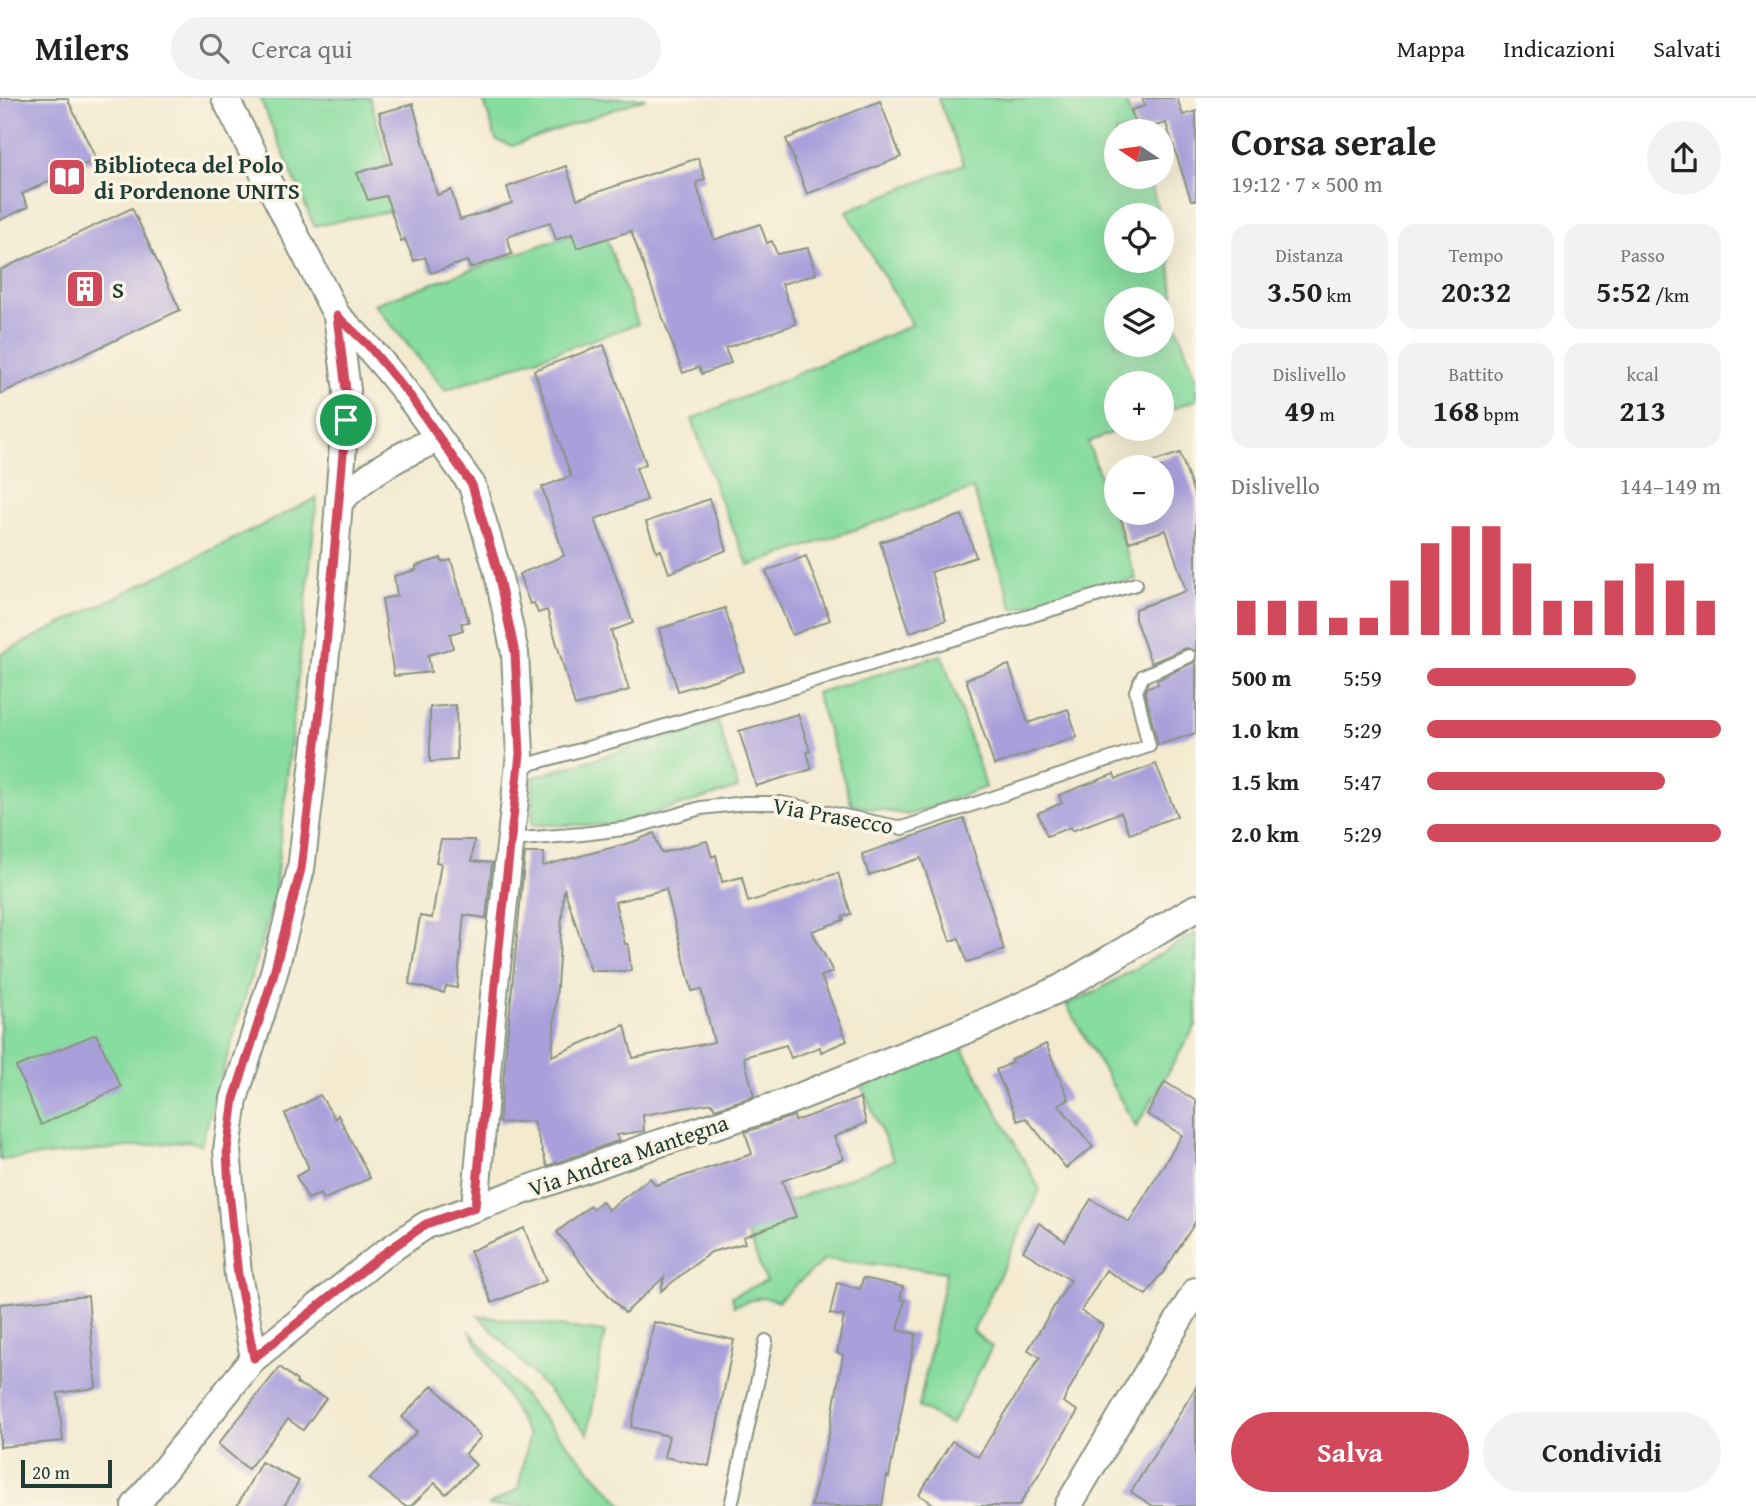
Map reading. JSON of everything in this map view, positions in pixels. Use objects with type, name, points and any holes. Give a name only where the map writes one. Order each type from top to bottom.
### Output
[{"type":"street","points":[[225,98],[337,316],[368,345],[411,397],[472,485],[497,569],[515,653],[520,754],[495,984],[475,1207]]},
{"type":"street","points":[[254,1358],[238,1275],[227,1150],[234,1099],[272,980],[301,869],[321,702],[340,501],[346,390],[337,316]]},
{"type":"street","points":[[340,501],[376,470],[408,451],[439,439]]},
{"type":"street","name":"Via Andrea Mantegna","points":[[135,1506],[254,1358],[382,1255],[426,1224],[784,1103],[981,1024],[1061,988],[1196,908]]},
{"type":"street","points":[[1068,1506],[1193,1301]]},
{"type":"lane","points":[[518,767],[645,732],[1136,584]]},
{"type":"lane","name":"Via Prasecco","points":[[510,839],[631,828],[701,808],[745,803],[781,803],[902,828],[1149,746],[1136,691],[1143,676],[1189,656]]},
{"type":"lane","points":[[731,1506],[765,1341]]},
{"type":"green space","points":[[260,98],[370,98],[401,209],[314,226]]},
{"type":"green space","points":[[483,98],[646,98],[512,146],[496,140]]},
{"type":"green space","points":[[938,98],[1112,98],[1113,102],[1125,99],[1131,119],[1104,119],[1104,189],[1152,189],[1156,203],[1104,203],[1104,273],[1171,273],[1172,287],[1104,287],[1104,357],[1174,357],[1174,304],[1176,324],[1196,377],[1196,400],[1174,408],[1174,371],[1104,371],[1104,436],[1088,442],[1104,488],[1104,525],[1117,525],[1136,579],[1013,609],[973,489],[749,566],[718,495],[692,419],[912,325],[846,211],[964,164]]},
{"type":"green space","points":[[601,224],[638,324],[445,390],[374,304]]},
{"type":"green space","points":[[317,498],[274,900],[201,1145],[188,1141],[0,1160],[0,654]]},
{"type":"green space","points":[[942,655],[986,787],[909,815],[852,805],[816,693]]},
{"type":"green space","points":[[718,722],[738,788],[614,825],[532,825],[534,777]]},
{"type":"green space","points":[[1196,933],[1196,1025],[1136,1127],[1066,1004],[1093,993]]},
{"type":"green space","points":[[962,1047],[1040,1190],[973,1331],[992,1347],[951,1425],[919,1407],[946,1272],[825,1259],[778,1301],[761,1297],[734,1306],[732,1296],[766,1281],[742,1220],[894,1160],[862,1087]]},
{"type":"green space","points":[[479,1316],[605,1332],[588,1434]]},
{"type":"green space","points":[[469,1330],[540,1415],[624,1506],[487,1506],[518,1489],[529,1436]]},
{"type":"building","points":[[0,98],[67,98],[96,159],[22,194],[28,207],[0,220]]},
{"type":"building","points":[[1142,98],[1177,98],[1183,115],[1196,111],[1196,200],[1191,200],[1174,148],[1174,119],[1134,119],[1131,110],[1145,106]]},
{"type":"building","points":[[880,101],[901,157],[807,194],[786,139]]},
{"type":"building","points":[[413,104],[437,195],[451,190],[460,220],[512,203],[507,187],[566,166],[577,199],[698,158],[705,179],[696,183],[714,240],[760,224],[767,243],[772,241],[777,254],[808,248],[816,274],[782,284],[796,324],[725,348],[731,363],[702,374],[699,367],[683,373],[631,231],[577,248],[572,234],[556,240],[550,222],[507,237],[512,254],[470,268],[467,261],[431,273],[425,257],[414,261],[405,239],[401,241],[386,196],[368,200],[357,173],[392,163],[379,113]]},
{"type":"building","name":"S","points":[[132,208],[180,310],[0,394],[0,270]]},
{"type":"building","points":[[604,345],[646,464],[636,468],[647,500],[595,519],[633,623],[611,631],[629,690],[575,706],[547,610],[538,613],[534,603],[530,604],[519,574],[564,556],[542,487],[571,476],[534,370]]},
{"type":"building","points":[[1180,453],[1196,500],[1196,651],[1186,648],[1151,663],[1135,619],[1135,609],[1186,591],[1166,530],[1129,542],[1123,525],[1174,525],[1174,455]]},
{"type":"building","points":[[709,499],[727,550],[669,573],[661,550],[657,552],[646,522]]},
{"type":"building","points":[[962,515],[976,557],[931,572],[946,620],[910,632],[880,542]]},
{"type":"building","points":[[806,556],[830,620],[792,635],[766,571]]},
{"type":"building","points":[[441,558],[442,562],[451,560],[469,622],[461,623],[463,630],[450,634],[453,648],[428,655],[431,672],[394,676],[382,599],[397,596],[394,576],[416,570],[416,566]]},
{"type":"building","points":[[725,608],[744,671],[678,691],[659,629]]},
{"type":"building","points":[[1196,661],[1196,733],[1158,745],[1145,692],[1147,687],[1158,684],[1157,680]]},
{"type":"building","points":[[1009,665],[1028,723],[1068,709],[1077,737],[994,765],[966,679]]},
{"type":"building","points":[[456,705],[457,760],[430,762],[430,707]]},
{"type":"building","points":[[798,714],[810,751],[807,752],[812,769],[756,786],[739,731]]},
{"type":"building","points":[[1156,764],[1177,816],[1130,834],[1121,812],[1072,831],[1071,827],[1047,836],[1038,813],[1062,803],[1059,795],[1114,774],[1116,779]]},
{"type":"building","points":[[964,819],[1004,950],[967,962],[959,938],[950,941],[921,858],[869,875],[862,854]]},
{"type":"building","points":[[654,833],[661,853],[707,841],[712,857],[716,855],[722,882],[742,877],[748,902],[838,873],[851,914],[842,917],[844,920],[812,931],[833,972],[821,976],[847,1041],[821,1052],[820,1047],[791,1058],[786,1045],[744,1057],[754,1096],[715,1109],[712,1103],[643,1115],[644,1131],[616,1135],[620,1140],[547,1166],[533,1121],[499,1123],[525,853],[544,853],[543,866],[633,842]],"holes":[[[564,888],[591,971],[631,971],[628,944],[625,944],[615,902],[666,889],[692,991],[701,989],[714,1042],[633,1058],[625,1025],[552,1056]]]},
{"type":"building","points":[[441,840],[474,840],[472,861],[492,863],[486,918],[464,915],[457,988],[446,986],[444,993],[409,984],[420,916],[432,918],[441,863],[436,862]]},
{"type":"building","points":[[96,1034],[121,1087],[41,1125],[16,1067]]},
{"type":"building","points":[[1046,1044],[1069,1100],[1058,1104],[1093,1147],[1066,1168],[1026,1118],[1018,1121],[996,1070]]},
{"type":"building","points":[[1165,1082],[1196,1101],[1196,1221],[1146,1295],[1106,1270],[1081,1311],[1103,1325],[1063,1402],[1078,1411],[1019,1506],[937,1506],[919,1495],[952,1441],[978,1457],[1040,1357],[1028,1350],[1070,1280],[1023,1251],[1039,1223],[1065,1241],[1091,1199],[1129,1222],[1182,1135],[1147,1114]]},
{"type":"building","points":[[320,1095],[335,1119],[338,1115],[370,1178],[323,1200],[320,1194],[308,1199],[296,1176],[308,1170],[308,1166],[285,1114]]},
{"type":"building","points":[[860,1098],[866,1123],[834,1137],[844,1159],[782,1181],[796,1217],[743,1237],[745,1243],[711,1252],[661,1291],[664,1277],[625,1313],[557,1232],[590,1206],[593,1209],[602,1201],[608,1210],[650,1178],[656,1185],[752,1154],[745,1132],[794,1116],[795,1121]]},
{"type":"building","points":[[524,1228],[546,1281],[492,1303],[470,1251]]},
{"type":"building","points":[[863,1278],[903,1287],[900,1299],[905,1300],[898,1330],[916,1334],[889,1477],[887,1476],[882,1506],[811,1506],[829,1434],[843,1355],[837,1353],[844,1316],[830,1314],[837,1283],[860,1289]]},
{"type":"building","points":[[88,1296],[96,1388],[58,1393],[63,1441],[0,1447],[0,1304]]},
{"type":"building","points":[[654,1322],[734,1340],[709,1466],[664,1457],[669,1436],[631,1427]]},
{"type":"building","points":[[280,1367],[297,1381],[296,1383],[326,1398],[303,1430],[288,1419],[248,1469],[218,1444]]},
{"type":"building","points":[[433,1385],[481,1437],[465,1454],[476,1465],[446,1494],[435,1483],[411,1506],[405,1506],[369,1479],[417,1432],[402,1417]]},
{"type":"building","points":[[1196,1387],[1196,1506],[1153,1506],[1131,1492]]},
{"type":"building","points":[[261,1462],[299,1481],[284,1506],[237,1506]]},
{"type":"place","name":"Biblioteca del Polo di Pordenone UNITS","points":[[67,177]]},
{"type":"place","name":"S","points":[[85,289]]},
{"type":"route","points":[[337,316],[368,345],[411,397],[472,485],[497,569],[515,653],[520,754],[495,984],[475,1207],[426,1224],[382,1255],[254,1358],[238,1275],[227,1150],[234,1099],[272,980],[301,869],[321,702],[346,420],[346,390],[337,316]]}]
